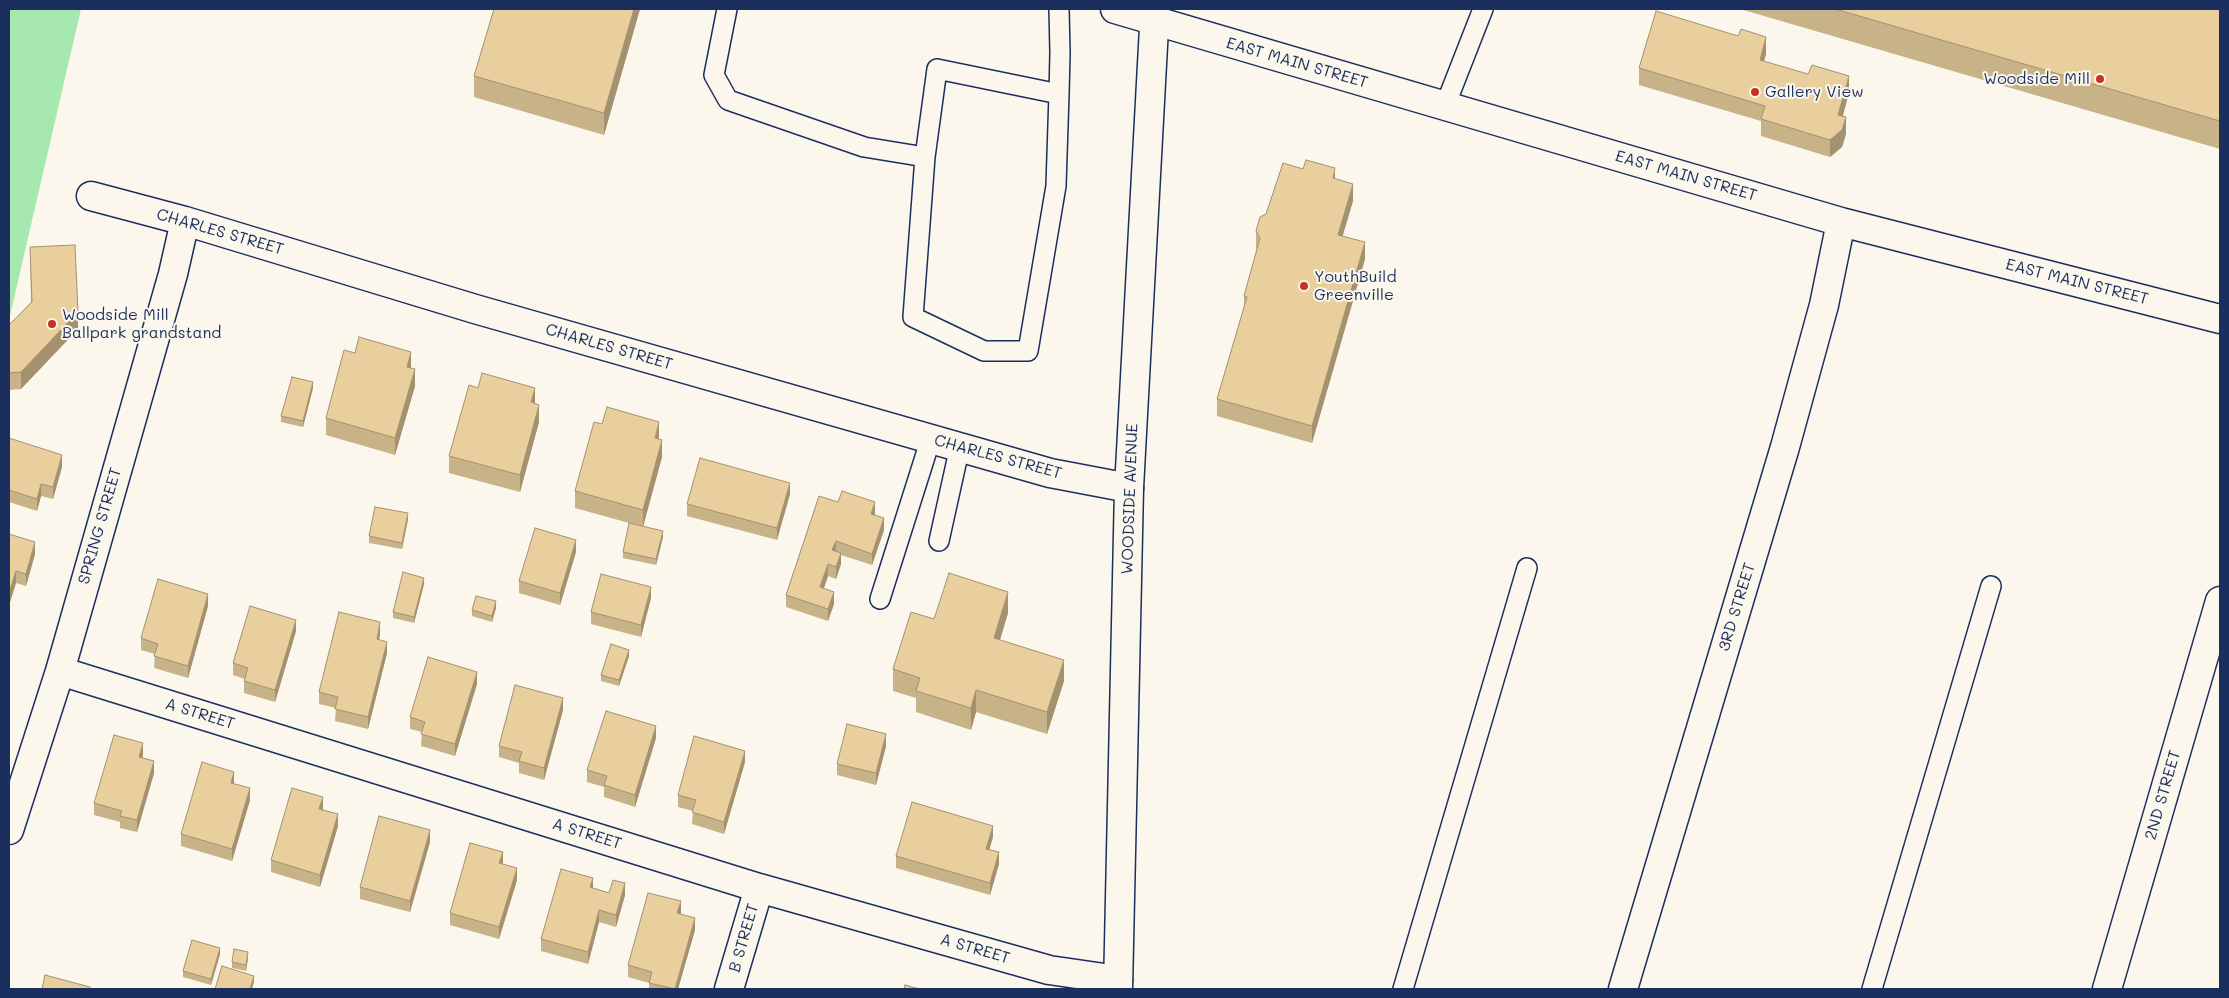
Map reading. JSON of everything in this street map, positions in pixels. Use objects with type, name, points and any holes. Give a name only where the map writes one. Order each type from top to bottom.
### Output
[{"type":"street","name":"EAST MAIN STREET","points":[[1115,9],[1155,15],[1445,106],[1841,222],[2220,319]]},
{"type":"street","name":"WOODSIDE AVENUE","points":[[1118,984],[1129,488],[1155,15]]},
{"type":"street","name":"CHARLES STREET","points":[[91,196],[185,221],[475,309],[1050,473],[1129,488]]},
{"type":"street","name":"SPRING STREET","points":[[9,830],[60,671],[173,274],[185,221]]},
{"type":"street","name":"3RD STREET","points":[[1623,989],[1785,447],[1824,304],[1841,222]]},
{"type":"street","name":"2ND STREET","points":[[2106,989],[2220,601]]},
{"type":"street","name":"A STREET","points":[[60,671],[759,888],[1049,970],[1118,984]]},
{"type":"street","name":"B STREET","points":[[729,989],[759,888]]},
{"type":"lane","points":[[727,9],[714,75],[728,100],[864,147],[925,157]]},
{"type":"lane","points":[[1059,9],[1059,94],[1056,186],[1028,351],[984,351],[913,317],[925,157],[937,69],[1059,94]]},
{"type":"lane","points":[[1445,106],[1483,9]]},
{"type":"lane","points":[[880,599],[931,438]]},
{"type":"lane","points":[[939,540],[960,446]]},
{"type":"lane","points":[[1403,989],[1527,568]]},
{"type":"lane","points":[[1872,989],[1991,586]]},
{"type":"green space","points":[[9,9],[81,9],[9,320]]},
{"type":"building","points":[[494,9],[634,9],[604,113],[474,76]]},
{"type":"building","name":"Woodside Mill","points":[[1835,9],[2220,9],[2220,121]]},
{"type":"building","name":"Gallery View","points":[[1656,11],[1738,36],[1741,29],[1766,37],[1760,60],[1808,74],[1812,65],[1849,76],[1838,115],[1846,117],[1842,130],[1830,140],[1761,119],[1765,106],[1639,68]]},
{"type":"building","name":"YouthBuild Greenville","points":[[1306,160],[1335,168],[1333,178],[1353,184],[1338,235],[1365,242],[1312,426],[1217,399],[1247,297],[1244,296],[1260,238],[1256,231],[1260,217],[1266,214],[1283,163],[1303,169]]},
{"type":"building","name":"Woodside Mill Ballpark grandstand","points":[[75,245],[78,312],[21,372],[9,373],[9,325],[32,302],[30,247]]},
{"type":"building","points":[[359,337],[411,352],[407,367],[415,369],[395,438],[326,418],[344,350],[355,353]]},
{"type":"building","points":[[482,373],[535,388],[531,402],[539,405],[520,475],[449,456],[469,385],[478,388]]},
{"type":"building","points":[[292,377],[313,382],[303,421],[281,416]]},
{"type":"building","points":[[607,407],[659,422],[655,438],[662,440],[643,510],[575,491],[594,422],[602,424]]},
{"type":"building","points":[[9,438],[62,455],[53,487],[41,484],[37,499],[9,490]]},
{"type":"building","points":[[700,458],[790,483],[777,528],[687,504]]},
{"type":"building","points":[[842,491],[875,502],[871,514],[884,518],[872,554],[836,541],[832,550],[841,553],[836,567],[828,564],[820,587],[834,592],[828,609],[786,595],[819,496],[838,502]]},
{"type":"building","points":[[375,507],[408,513],[402,543],[369,536]]},
{"type":"building","points":[[629,523],[663,531],[656,559],[623,552]]},
{"type":"building","points":[[535,528],[576,540],[560,593],[519,581]]},
{"type":"building","points":[[9,534],[35,542],[26,574],[16,571],[10,590],[9,589]]},
{"type":"building","points":[[403,572],[424,578],[414,617],[393,612]]},
{"type":"building","points":[[949,573],[1008,592],[994,638],[1064,660],[1047,712],[976,690],[971,708],[916,691],[920,678],[893,669],[911,612],[934,619]]},
{"type":"building","points":[[601,574],[651,587],[641,625],[591,612]]},
{"type":"building","points":[[158,579],[208,594],[188,666],[154,656],[158,644],[141,638]]},
{"type":"building","points":[[476,596],[496,601],[492,616],[472,610]]},
{"type":"building","points":[[250,606],[296,620],[275,690],[244,681],[248,668],[233,663]]},
{"type":"building","points":[[339,612],[380,622],[377,639],[387,642],[368,717],[335,709],[338,697],[319,692]]},
{"type":"building","points":[[611,644],[629,650],[619,680],[601,675]]},
{"type":"building","points":[[428,657],[477,672],[455,744],[421,734],[425,722],[410,717]]},
{"type":"building","points":[[515,685],[563,698],[544,768],[519,761],[522,752],[499,746]]},
{"type":"building","points":[[606,711],[656,726],[635,795],[604,785],[607,776],[587,770]]},
{"type":"building","points":[[847,724],[886,734],[876,773],[837,764]]},
{"type":"building","points":[[114,735],[143,743],[139,757],[154,761],[137,820],[120,816],[122,811],[94,803]]},
{"type":"building","points":[[694,736],[745,751],[724,822],[692,812],[696,800],[678,795]]},
{"type":"building","points":[[202,762],[234,772],[231,783],[250,788],[232,849],[181,834]]},
{"type":"building","points":[[292,788],[323,797],[319,809],[338,814],[320,875],[271,860]]},
{"type":"building","points":[[912,802],[993,826],[986,849],[999,852],[990,883],[896,856]]},
{"type":"building","points":[[379,816],[430,830],[410,901],[360,887]]},
{"type":"building","points":[[470,843],[503,852],[499,863],[517,868],[499,927],[450,913]]},
{"type":"building","points":[[561,869],[593,878],[590,887],[609,893],[613,880],[625,883],[616,915],[599,910],[588,952],[541,939]]},
{"type":"building","points":[[648,893],[681,901],[677,913],[695,918],[675,989],[649,983],[652,972],[628,965]]},
{"type":"building","points":[[192,940],[220,948],[211,979],[183,971]]},
{"type":"building","points":[[234,949],[248,952],[246,965],[232,962]]},
{"type":"building","points":[[222,966],[254,976],[250,989],[215,989]]},
{"type":"building","points":[[45,975],[90,987],[90,989],[42,989]]},
{"type":"building","points":[[905,985],[920,989],[904,989]]},
{"type":"place","name":"Woodside Mill","points":[[2100,79]]},
{"type":"place","name":"Gallery View","points":[[1755,92]]},
{"type":"place","name":"YouthBuild Greenville","points":[[1304,286]]},
{"type":"place","name":"Woodside Mill Ballpark grandstand","points":[[52,324]]}]
